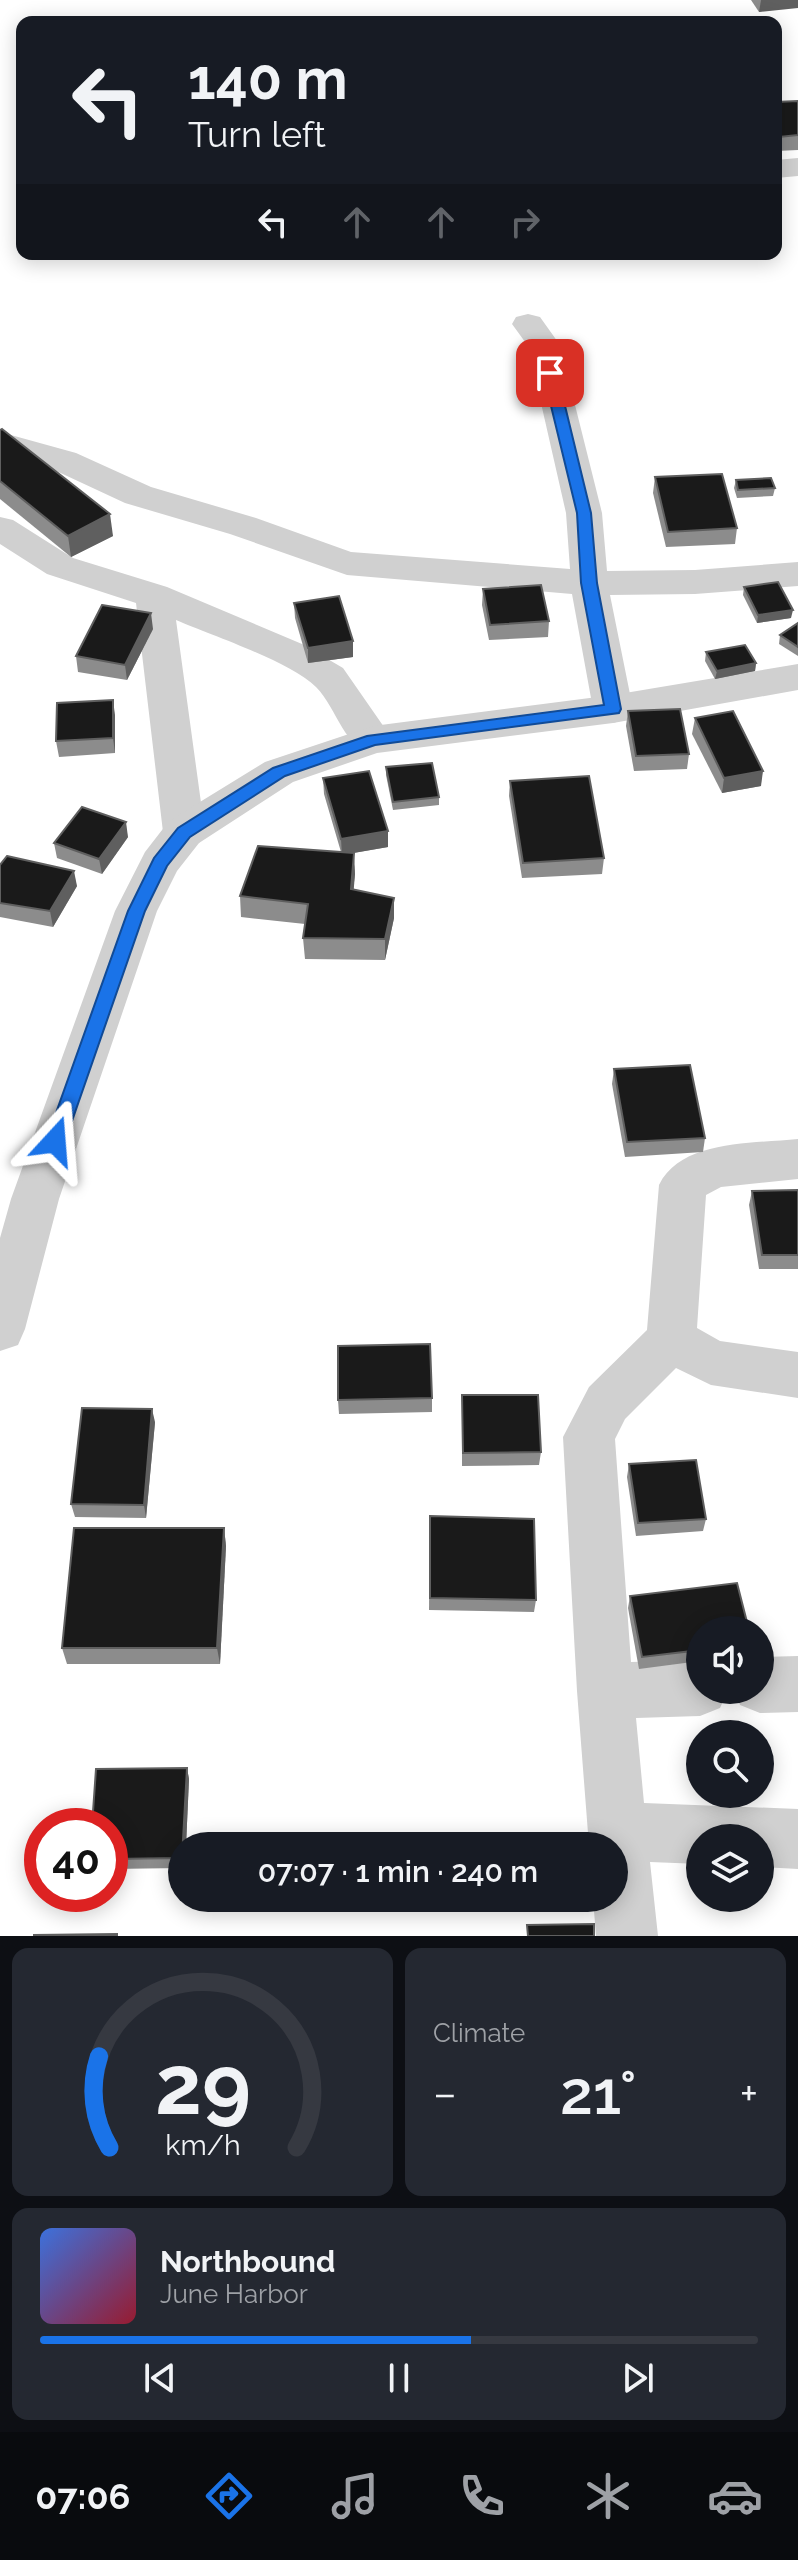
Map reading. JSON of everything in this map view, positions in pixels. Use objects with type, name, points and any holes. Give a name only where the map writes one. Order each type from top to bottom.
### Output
[{"type":"street","points":[[528,324],[544,345],[584,513],[589,583],[613,709]]},
{"type":"street","points":[[0,442],[64,461],[138,495],[243,526],[347,563],[589,583],[695,582],[798,574]]},
{"type":"street","points":[[0,528],[60,566],[154,596],[288,653],[329,677],[373,740]]},
{"type":"street","points":[[154,596],[184,832]]},
{"type":"street","points":[[0,1329],[35,1199],[136,911],[160,863],[184,832],[279,772],[373,740],[613,709],[798,677]]},
{"type":"street","points":[[627,1936],[605,1691],[589,1437],[607,1403],[671,1339],[683,1185],[712,1168],[798,1159]]},
{"type":"street","points":[[671,1339],[711,1362],[798,1375]]},
{"type":"street","points":[[774,1685],[798,1684]]},
{"type":"street","points":[[605,1691],[686,1688]]},
{"type":"street","points":[[619,1831],[798,1839]]},
{"type":"building","points":[[798,101],[798,135],[782,137],[782,102]]},
{"type":"building","points":[[2,429],[110,514],[68,536],[0,481]]},
{"type":"building","points":[[722,474],[737,528],[668,532],[655,477]]},
{"type":"building","points":[[771,478],[775,488],[738,490],[736,480]]},
{"type":"building","points":[[778,582],[793,610],[758,615],[744,587]]},
{"type":"building","points":[[541,585],[549,621],[490,625],[483,589]]},
{"type":"building","points":[[339,596],[353,641],[308,648],[294,603]]},
{"type":"building","points":[[102,605],[151,613],[125,665],[76,656]]},
{"type":"building","points":[[798,623],[798,647],[780,635]]},
{"type":"building","points":[[745,645],[756,663],[717,671],[706,652]]},
{"type":"building","points":[[113,700],[113,738],[56,741],[57,703]]},
{"type":"building","points":[[680,709],[689,754],[636,756],[628,711]]},
{"type":"building","points":[[733,711],[763,771],[724,778],[695,718]]},
{"type":"building","points":[[432,763],[439,797],[393,802],[386,767]]},
{"type":"building","points":[[369,771],[388,831],[341,839],[323,778]]},
{"type":"building","points":[[589,776],[604,858],[523,863],[510,781]]},
{"type":"building","points":[[82,807],[126,822],[99,859],[54,843]]},
{"type":"building","points":[[258,846],[354,853],[351,889],[394,898],[385,939],[303,938],[308,904],[240,896]]},
{"type":"building","points":[[7,856],[74,871],[50,911],[0,903],[0,865]]},
{"type":"building","points":[[690,1065],[705,1138],[627,1142],[614,1069]]},
{"type":"building","points":[[798,1190],[798,1255],[762,1255],[752,1191]]},
{"type":"building","points":[[430,1344],[432,1398],[338,1400],[338,1346]]},
{"type":"building","points":[[462,1395],[538,1395],[541,1452],[463,1453]]},
{"type":"building","points":[[82,1408],[152,1409],[144,1505],[71,1504]]},
{"type":"building","points":[[696,1460],[706,1519],[638,1523],[629,1464]]},
{"type":"building","points":[[430,1516],[534,1519],[536,1600],[430,1598]]},
{"type":"building","points":[[74,1528],[224,1528],[217,1648],[62,1648]]},
{"type":"building","points":[[737,1583],[745,1616],[686,1616],[686,1652],[642,1657],[630,1596]]},
{"type":"building","points":[[187,1768],[183,1832],[168,1832],[168,1858],[128,1859],[128,1808],[93,1808],[96,1769]]},
{"type":"building","points":[[594,1924],[594,1936],[528,1936],[527,1925]]},
{"type":"building","points":[[34,1935],[117,1936],[34,1936]]},
{"type":"route","points":[[55,1141],[136,911],[160,863],[184,832],[279,772],[373,740],[613,709],[589,583],[584,513],[550,373]]}]
